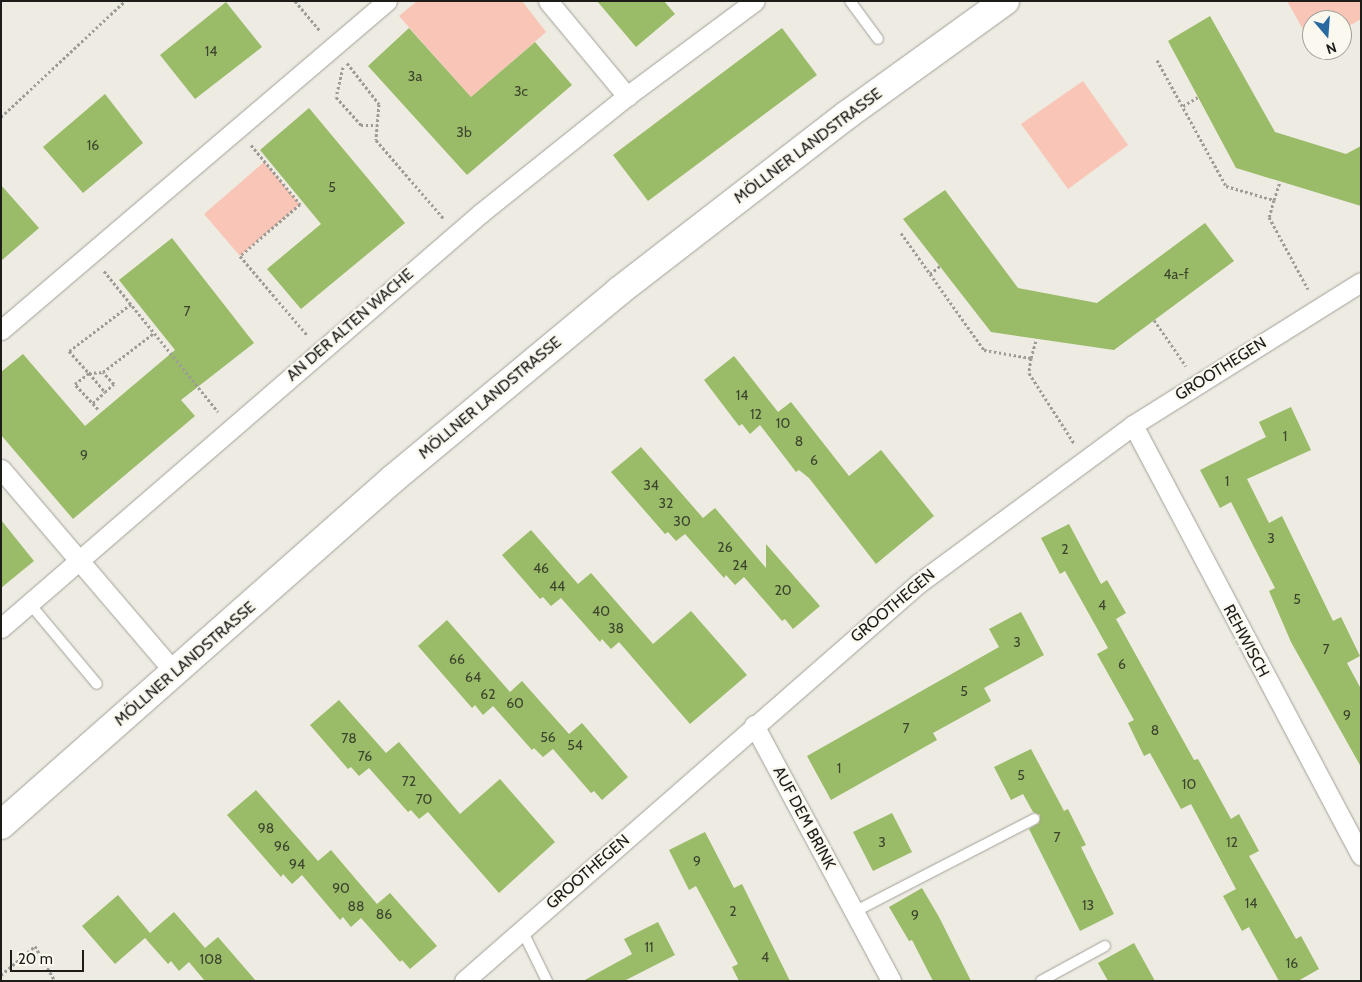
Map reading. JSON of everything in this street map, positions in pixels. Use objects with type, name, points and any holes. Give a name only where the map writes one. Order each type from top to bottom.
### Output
[{"type":"main road","name":"MÖLLNER LANDSTRASSE","points":[[1,825],[176,674],[394,478],[618,291],[847,115],[1004,1]]},
{"type":"street","points":[[1,330],[387,1]]},
{"type":"street","points":[[548,1],[626,96]]},
{"type":"street","name":"AN DER ALTEN WACHE","points":[[1,628],[456,234],[626,96],[754,1]]},
{"type":"street","name":"GROOTHEGEN","points":[[464,981],[754,725],[919,583],[1084,459],[1133,425],[1361,282]]},
{"type":"street","name":"REHWISCH","points":[[1133,425],[1361,855]]},
{"type":"street","points":[[1,469],[176,674]]},
{"type":"street","name":"AUF DEM BRINK","points":[[754,725],[891,981]]},
{"type":"lane","points":[[850,1],[878,38]]},
{"type":"lane","points":[[30,604],[97,684]]},
{"type":"lane","points":[[854,912],[1034,819]]},
{"type":"lane","points":[[522,930],[547,981]]},
{"type":"lane","points":[[1041,981],[1105,946]]},
{"type":"path","points":[[1,117],[125,1]]},
{"type":"path","points":[[295,1],[333,47]]},
{"type":"path","points":[[1158,60],[1226,186],[1274,200]]},
{"type":"path","points":[[377,124],[361,125],[336,97],[345,61],[379,104],[376,140],[456,234]]},
{"type":"path","points":[[1183,106],[1198,97]]},
{"type":"path","points":[[237,129],[300,204],[240,256],[320,351]]},
{"type":"path","points":[[1280,182],[1270,218],[1318,308]]},
{"type":"path","points":[[901,233],[984,350],[1031,358]]},
{"type":"path","points":[[90,254],[231,428]]},
{"type":"path","points":[[930,274],[940,266]]},
{"type":"path","points":[[105,392],[69,351],[132,304]]},
{"type":"path","points":[[1154,320],[1198,384]]},
{"type":"path","points":[[98,409],[75,384],[88,373],[103,372],[154,333]]},
{"type":"path","points":[[1036,340],[1029,373],[1084,459]]},
{"type":"path","points":[[93,403],[114,384],[103,372]]},
{"type":"path","points":[[1,974],[35,946],[55,981]]},
{"type":"shaded area","points":[[417,1],[522,1],[546,32],[471,97],[399,16]]},
{"type":"shaded area","points":[[1287,1],[1361,1],[1361,19],[1352,24],[1352,10],[1302,10],[1302,27]]},
{"type":"shaded area","points":[[1083,81],[1128,145],[1068,189],[1021,124]]},
{"type":"shaded area","points":[[264,162],[300,204],[240,256],[204,214]]},
{"type":"building","points":[[597,1],[664,1],[675,14],[636,47]]},
{"type":"building","points":[[226,2],[262,47],[195,99],[160,55]]},
{"type":"building","points":[[1210,16],[1275,132],[1346,154],[1361,146],[1361,206],[1236,168],[1168,41]]},
{"type":"building","points":[[409,28],[471,97],[535,42],[572,85],[467,175],[368,66]]},
{"type":"building","points":[[782,28],[817,75],[648,201],[613,155]]},
{"type":"building","points":[[105,94],[143,143],[83,193],[43,147]]},
{"type":"building","points":[[309,108],[405,223],[301,309],[267,269],[321,224],[260,150]]},
{"type":"building","points":[[1,185],[39,228],[1,261]]},
{"type":"building","points":[[945,190],[1018,288],[1097,303],[1205,223],[1234,261],[1114,350],[991,332],[903,219]]},
{"type":"building","points":[[172,238],[254,343],[181,400],[195,416],[73,519],[1,435],[1,372],[23,354],[85,426],[175,350],[119,280]]},
{"type":"building","points":[[734,356],[778,412],[791,402],[849,476],[881,450],[934,516],[876,564],[809,478],[799,470],[796,472],[760,425],[750,434],[742,424],[739,426],[704,380]]},
{"type":"building","points":[[1291,407],[1311,450],[1247,479],[1269,523],[1282,516],[1333,621],[1341,617],[1360,656],[1347,663],[1361,689],[1361,767],[1291,642],[1269,591],[1275,588],[1231,502],[1220,508],[1200,470],[1266,437],[1259,422]]},
{"type":"building","points":[[641,447],[703,518],[715,508],[766,568],[766,544],[820,606],[793,629],[785,619],[782,621],[744,577],[735,585],[726,575],[724,578],[685,534],[676,541],[668,532],[665,534],[611,472]]},
{"type":"building","points":[[1,520],[34,561],[1,588]]},
{"type":"building","points":[[1069,524],[1101,584],[1107,580],[1126,613],[1116,619],[1194,760],[1198,759],[1231,819],[1239,814],[1259,851],[1249,856],[1296,939],[1301,936],[1319,969],[1298,981],[1279,981],[1249,927],[1242,931],[1223,896],[1236,889],[1191,804],[1181,809],[1150,753],[1144,756],[1128,723],[1134,720],[1097,654],[1108,648],[1065,571],[1060,574],[1041,538]]},
{"type":"building","points":[[531,530],[578,584],[591,573],[653,644],[691,611],[747,675],[690,724],[619,642],[611,649],[602,639],[600,642],[561,598],[551,606],[543,597],[540,599],[502,555]]},
{"type":"building","points":[[1021,612],[1044,655],[984,688],[991,701],[933,733],[937,740],[831,800],[807,756],[999,647],[989,629]]},
{"type":"building","points":[[447,620],[510,692],[522,681],[569,734],[582,723],[628,777],[602,800],[594,791],[591,793],[553,749],[543,757],[534,748],[532,750],[493,706],[483,715],[475,705],[472,708],[418,646]]},
{"type":"building","points":[[339,700],[386,753],[399,742],[460,814],[500,779],[555,842],[499,893],[428,812],[419,819],[411,810],[408,812],[369,768],[359,776],[351,767],[348,769],[310,725]]},
{"type":"building","points":[[1031,749],[1064,811],[1068,809],[1086,845],[1081,847],[1114,914],[1080,931],[1029,829],[1039,823],[1040,815],[1033,812],[1023,794],[1011,800],[994,767]]},
{"type":"building","points":[[256,790],[318,861],[331,850],[377,904],[390,893],[437,946],[410,969],[402,960],[400,962],[361,918],[351,927],[343,917],[340,920],[302,875],[292,884],[283,874],[281,877],[227,815]]},
{"type":"building","points":[[892,813],[912,852],[873,871],[853,832]]},
{"type":"building","points":[[705,832],[734,888],[742,884],[790,981],[739,981],[732,967],[738,964],[696,886],[689,890],[669,850]]},
{"type":"building","points":[[922,888],[939,917],[971,981],[933,981],[912,940],[909,941],[889,907]]},
{"type":"building","points":[[118,895],[150,933],[174,912],[205,948],[218,937],[256,981],[205,981],[189,962],[179,971],[171,961],[168,964],[145,938],[115,964],[82,926]]},
{"type":"building","points":[[658,922],[675,955],[624,981],[583,981],[632,954],[624,939]]},
{"type":"building","points":[[1134,943],[1155,981],[1108,981],[1098,963]]}]
